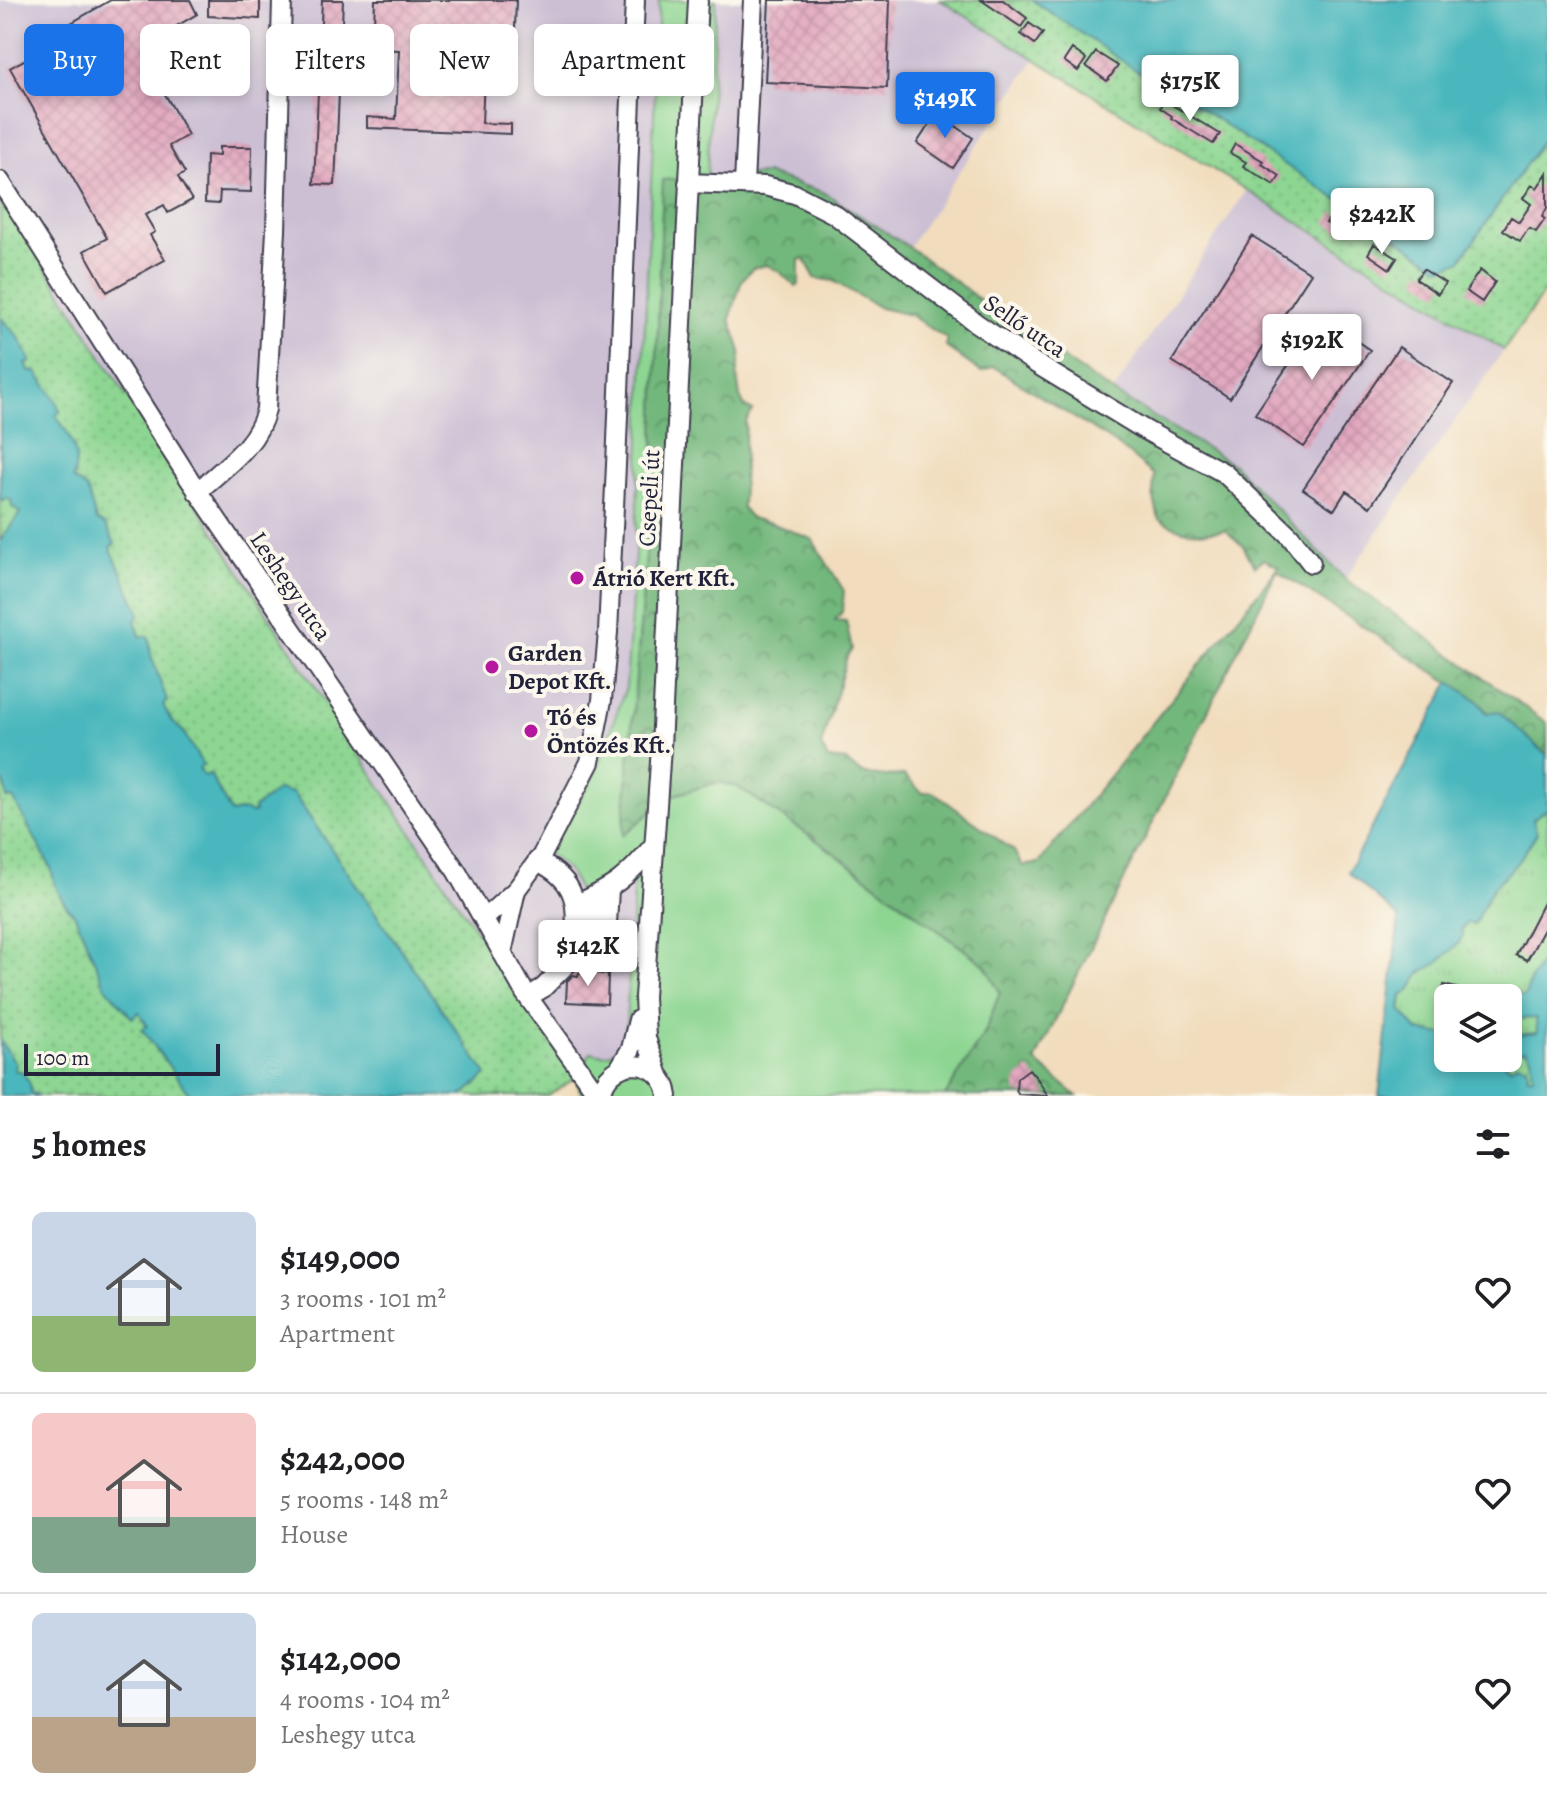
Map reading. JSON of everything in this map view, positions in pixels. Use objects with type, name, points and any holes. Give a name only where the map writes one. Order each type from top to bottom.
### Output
[{"type":"street","points":[[197,492],[253,442],[263,424],[266,409],[276,226],[282,0]]},
{"type":"street","points":[[485,918],[516,890],[537,861],[590,762],[602,700],[616,465],[635,0]]},
{"type":"street","name":"Csepeli út","points":[[663,1084],[646,1038],[644,997],[661,747],[698,0]]},
{"type":"street","points":[[744,184],[753,0]]},
{"type":"street","name":"Leshegy utca","points":[[0,181],[197,492],[457,872],[528,997],[600,1096]]},
{"type":"street","name":"Sellő utca","points":[[688,183],[744,184],[795,194],[815,202],[976,323],[1035,363],[1145,430],[1224,473],[1290,536],[1311,563]]},
{"type":"street","points":[[528,997],[580,959],[593,897],[631,874],[653,846]]},
{"type":"street","points":[[537,861],[593,897],[605,960],[580,959]]},
{"type":"street","points":[[502,953],[516,890]]},
{"type":"street","name":"Csepeli út","points":[[600,1096],[606,1079],[618,1068],[634,1041],[644,997]]},
{"type":"street","name":"Leshegy utca","points":[[542,1018],[580,1059],[597,1067],[618,1068],[640,1064],[663,1084]]},
{"type":"street","points":[[663,1084],[684,1096]]},
{"type":"shaded area","points":[[0,0],[659,0],[658,24],[534,24],[534,96],[655,96],[635,554],[626,687],[594,776],[549,853],[574,877],[618,871],[634,886],[626,1025],[621,1043],[615,1051],[598,1055],[575,1078],[388,801],[123,392],[0,195]]},
{"type":"shaded area","points":[[716,0],[940,0],[1035,59],[909,247],[823,192],[707,177],[711,96],[714,96]]},
{"type":"shaded area","points":[[1246,191],[1504,350],[1345,579],[1303,536],[1113,392]]},
{"type":"green space","points":[[659,0],[716,0],[714,39],[714,24],[658,24]]},
{"type":"green space","points":[[940,0],[1547,0],[1547,288],[1504,350]]},
{"type":"green space","points":[[655,96],[711,96],[707,177],[663,181],[653,472],[623,834],[671,796],[718,782],[738,787],[819,842],[985,965],[1000,992],[985,1032],[945,1096],[582,1096],[575,1078],[591,1052],[611,1053],[622,1039],[626,1025],[634,887],[618,871],[579,893],[568,870],[548,854],[594,776],[626,687],[635,554]]},
{"type":"green space","points":[[766,174],[823,192],[909,247],[1018,328],[1113,392],[1233,464],[1345,579],[1547,723],[1547,755],[1493,717],[1478,701],[1277,571],[1035,1061],[1077,1096],[945,1096],[985,1032],[1000,992],[985,965],[819,842],[738,787],[718,782],[671,796],[623,835],[653,472],[663,180]],"holes":[[[804,258],[815,278],[833,281],[880,308],[910,315],[947,339],[946,347],[981,372],[994,367],[1119,446],[1154,475],[1153,495],[1159,519],[1191,532],[1225,530],[1243,546],[1255,566],[1264,559],[1279,567],[1039,863],[1022,866],[1014,851],[933,792],[922,793],[904,775],[865,774],[846,761],[828,759],[821,746],[852,649],[846,621],[835,620],[842,612],[844,591],[812,539],[750,518],[742,507],[746,421],[753,411],[745,407],[740,397],[737,376],[741,351],[730,319],[742,280],[753,268],[767,265],[796,287],[799,285],[799,260]]]},
{"type":"green space","points":[[0,195],[284,639],[575,1078],[548,1096],[0,1096]]},
{"type":"green space","points":[[1547,809],[1547,954],[1531,979],[1522,1003],[1522,984],[1434,984],[1434,1033],[1418,1031],[1400,1009],[1402,996],[1411,989],[1419,974],[1438,962],[1468,922],[1474,924],[1492,889],[1519,861],[1533,819]]},
{"type":"green space","points":[[1536,1017],[1538,1033],[1522,1035],[1522,1018]]},
{"type":"green space","points":[[1522,1045],[1531,1057],[1534,1076],[1528,1076],[1525,1066],[1522,1066]]},
{"type":"water","points":[[1032,0],[1547,0],[1547,134],[1460,261],[1441,268]]},
{"type":"water","points":[[0,317],[18,336],[31,361],[26,364],[30,372],[36,371],[55,399],[60,411],[56,415],[75,452],[73,479],[87,489],[96,520],[105,525],[115,544],[110,547],[140,614],[135,620],[140,636],[149,637],[151,655],[167,701],[163,705],[203,765],[199,768],[204,776],[210,774],[231,813],[244,810],[255,812],[254,808],[278,790],[293,793],[487,1075],[462,1096],[191,1096],[142,1029],[147,1026],[139,1012],[132,1018],[105,986],[75,915],[62,900],[51,868],[13,798],[7,799],[5,784],[0,780],[0,541],[20,513],[12,506],[11,500],[6,498],[0,501]]},
{"type":"water","points":[[1450,682],[1478,701],[1486,713],[1498,711],[1547,755],[1547,809],[1533,819],[1537,833],[1519,861],[1492,889],[1474,924],[1468,922],[1461,929],[1463,935],[1459,943],[1439,962],[1419,974],[1411,989],[1402,996],[1400,1009],[1418,1031],[1434,1033],[1434,1072],[1522,1072],[1522,1065],[1527,1064],[1528,1076],[1533,1076],[1531,1057],[1526,1050],[1522,1051],[1522,1035],[1537,1033],[1536,1018],[1522,1019],[1522,996],[1525,996],[1531,979],[1547,954],[1547,1096],[1379,1096],[1399,918],[1348,872]]},
{"type":"water","points":[[0,1041],[16,1063],[15,1071],[22,1071],[30,1084],[31,1093],[40,1096],[0,1096]]},
{"type":"building","points":[[111,0],[190,0],[197,14],[180,24],[140,24],[140,96],[166,96],[188,135],[169,146],[185,173],[178,177],[192,200],[168,213],[164,205],[145,215],[155,232],[150,235],[165,260],[107,292],[84,251],[107,238],[26,96],[124,96],[124,24],[69,24]]},
{"type":"building","points":[[208,0],[260,0],[260,19],[208,16]]},
{"type":"building","points":[[322,0],[343,0],[342,24],[321,24]]},
{"type":"building","points":[[375,0],[516,0],[515,24],[410,24],[410,96],[483,96],[482,123],[511,124],[511,134],[367,128],[367,117],[396,119],[399,50],[394,50],[394,24],[374,24]]},
{"type":"building","points":[[769,0],[890,0],[887,88],[765,82]]},
{"type":"building","points":[[981,0],[1003,0],[1027,18],[1021,27]]},
{"type":"building","points":[[1029,23],[1043,33],[1035,44],[1021,34]]},
{"type":"building","points":[[1072,49],[1086,59],[1078,71],[1064,61]]},
{"type":"building","points":[[1096,52],[1118,66],[1107,81],[1086,66]]},
{"type":"building","points":[[24,60],[24,93],[10,68]]},
{"type":"building","points":[[318,96],[339,96],[335,185],[314,184]]},
{"type":"building","points":[[1164,100],[1220,134],[1213,144],[1171,118],[1160,108]]},
{"type":"building","points":[[937,113],[973,138],[953,168],[917,143]]},
{"type":"building","points":[[1235,144],[1280,176],[1274,185],[1243,166],[1246,162],[1230,153]]},
{"type":"building","points":[[219,147],[252,147],[251,192],[220,191],[219,204],[205,203],[206,155],[219,156]]},
{"type":"building","points":[[1547,173],[1547,208],[1542,217],[1545,219],[1536,232],[1529,228],[1520,241],[1503,230],[1511,217],[1519,222],[1531,204],[1523,198],[1532,185],[1537,188]]},
{"type":"building","points":[[1334,212],[1351,223],[1344,233],[1326,223]]},
{"type":"building","points":[[1252,236],[1311,273],[1230,398],[1172,361]]},
{"type":"building","points":[[1374,244],[1397,258],[1390,269],[1368,254]]},
{"type":"building","points":[[1423,269],[1445,283],[1438,294],[1416,279]]},
{"type":"building","points":[[1480,270],[1495,282],[1482,302],[1466,291]]},
{"type":"building","points":[[1321,317],[1370,350],[1304,447],[1255,414]]},
{"type":"building","points":[[1399,347],[1453,383],[1370,507],[1346,491],[1334,510],[1303,489]]},
{"type":"building","points":[[1547,895],[1547,924],[1527,960],[1516,955]]},
{"type":"building","points":[[585,971],[608,975],[607,1004],[566,1002],[567,981]]},
{"type":"building","points":[[1029,1069],[1048,1096],[1018,1094],[1017,1078]]},
{"type":"place","name":"Átrió Kert Kft.","points":[[577,578]]},
{"type":"place","name":"Garden Depot Kft.","points":[[492,667]]},
{"type":"place","name":"Tó és Öntözés Kft.","points":[[531,731]]}]
